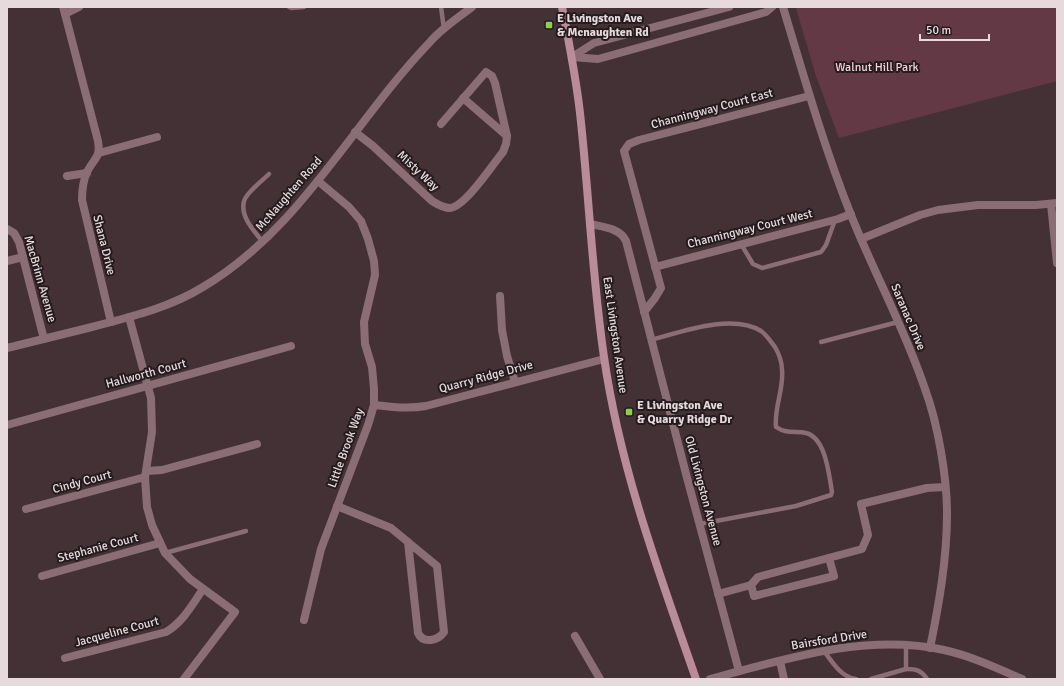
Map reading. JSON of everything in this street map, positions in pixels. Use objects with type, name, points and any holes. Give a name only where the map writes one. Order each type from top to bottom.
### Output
[{"type":"main road","name":"East Livingston Avenue","points":[[562,7],[572,57],[580,111],[596,296],[604,358],[616,420],[628,473],[640,515],[696,679]]},
{"type":"street","points":[[79,7],[64,11],[98,141],[99,153],[157,137]]},
{"type":"street","name":"McNaughten Road","points":[[7,348],[129,318],[163,306],[202,288],[230,270],[262,242],[293,211],[397,79],[430,41],[472,7]]},
{"type":"street","points":[[572,57],[594,43],[729,7]]},
{"type":"street","points":[[572,57],[598,59],[766,12],[772,7]]},
{"type":"street","name":"Saranac Drive","points":[[783,7],[809,96],[851,214],[919,372],[930,404],[945,487],[946,527],[940,599],[930,648]]},
{"type":"street","points":[[441,124],[486,72],[492,76],[495,83],[507,136]]},
{"type":"street","name":"Channingway Court East","points":[[655,267],[624,151],[629,144],[639,140],[809,96]]},
{"type":"street","points":[[464,98],[507,136]]},
{"type":"street","name":"Misty Way","points":[[355,132],[373,146],[432,201],[450,208],[466,199],[503,152],[507,136]]},
{"type":"street","name":"Shana Drive","points":[[99,153],[87,172],[82,192],[83,207],[111,322]]},
{"type":"street","points":[[67,176],[87,172]]},
{"type":"street","name":"Little Brook Way","points":[[304,620],[321,548],[368,425],[374,405],[374,378],[364,334],[366,309],[374,286],[374,261],[361,221],[356,214],[318,181]]},
{"type":"street","points":[[861,239],[920,215],[938,210],[978,205],[1054,204],[1057,263]]},
{"type":"street","name":"Channingway Court West","points":[[655,267],[835,220],[851,214]]},
{"type":"street","name":"Old Livingston Avenue","points":[[590,224],[617,231],[624,237],[739,671]]},
{"type":"street","name":"MacBrinn Avenue","points":[[7,229],[14,233],[19,242],[44,339]]},
{"type":"street","points":[[7,261],[23,257]]},
{"type":"street","points":[[644,312],[661,288],[655,267]]},
{"type":"street","points":[[500,296],[503,336],[515,382]]},
{"type":"street","points":[[129,318],[151,398],[152,426],[146,474],[147,507],[152,525],[166,553],[190,579],[235,612],[184,679]]},
{"type":"street","name":"Hallworth Court","points":[[7,425],[291,346]]},
{"type":"street","name":"Quarry Ridge Drive","points":[[374,405],[412,408],[604,358]]},
{"type":"street","name":"Cindy Court","points":[[26,509],[146,474],[258,444]]},
{"type":"street","points":[[718,594],[751,585],[758,577],[862,549],[868,535],[861,504],[927,488],[945,487]]},
{"type":"street","name":"Little Brook Way","points":[[337,506],[391,528],[408,542],[437,566],[444,632],[436,639],[424,639],[418,633],[408,542]]},
{"type":"street","name":"Stephanie Court","points":[[42,576],[160,543]]},
{"type":"street","points":[[751,585],[754,596],[834,576],[829,558]]},
{"type":"street","name":"Jacqueline Court","points":[[65,658],[166,632],[176,626],[183,618],[203,589]]},
{"type":"street","points":[[575,636],[600,679]]},
{"type":"street","name":"Bairsford Drive","points":[[710,679],[824,651],[871,645],[906,646],[946,651],[993,666],[1022,679]]},
{"type":"street","points":[[780,661],[784,679]]},
{"type":"lane","points":[[289,7],[304,7]]},
{"type":"lane","points":[[441,7],[444,29]]},
{"type":"lane","points":[[262,242],[245,217],[244,201],[247,195],[269,174]]},
{"type":"lane","points":[[741,244],[753,264],[762,268],[821,252],[826,244],[835,220]]},
{"type":"lane","points":[[821,342],[898,322]]},
{"type":"lane","points":[[651,340],[723,324],[746,326],[761,331],[771,341],[779,355],[782,370],[782,384],[775,418],[776,427],[781,430],[804,432],[812,435],[823,450],[832,492],[831,495],[796,506],[700,524]]},
{"type":"lane","points":[[166,553],[246,531]]},
{"type":"lane","points":[[906,646],[906,669]]},
{"type":"lane","points":[[824,651],[836,668],[851,678],[856,679]]},
{"type":"lane","points":[[871,679],[906,669],[916,669],[923,673],[927,679]]},
{"type":"green space","name":"Walnut Hill Park","points":[[1057,7],[1057,81],[839,138],[816,76],[796,8]]},
{"type":"place","name":"E Livingston Ave & Mcnaughten Rd","points":[[549,25]]},
{"type":"place","name":"E Livingston Ave & Quarry Ridge Dr","points":[[629,412]]}]
